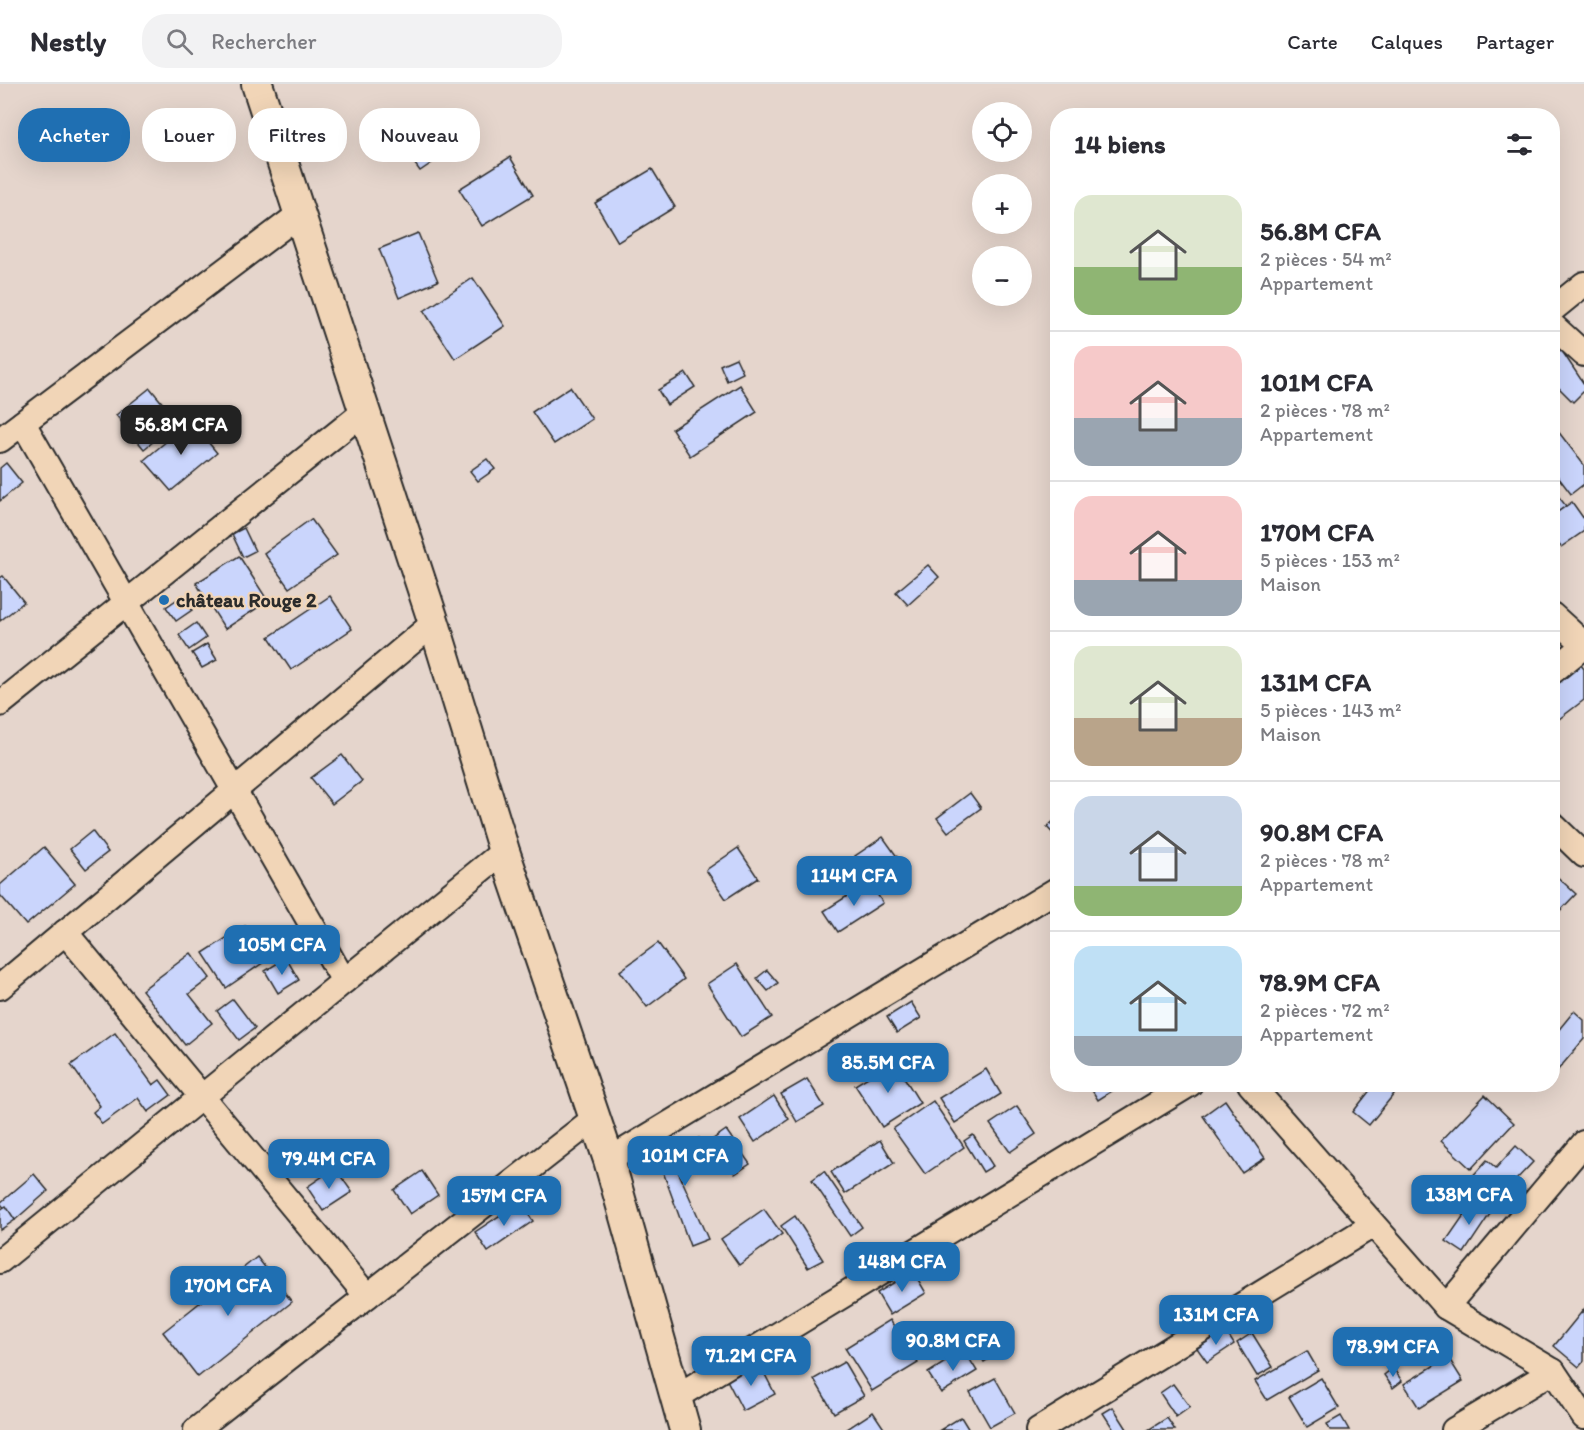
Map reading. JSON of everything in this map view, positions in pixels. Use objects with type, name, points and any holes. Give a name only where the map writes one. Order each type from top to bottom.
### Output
[{"type":"street","points":[[257,84],[434,623],[504,851],[609,1160],[685,1430]]},
{"type":"street","points":[[0,440],[301,213]]},
{"type":"street","points":[[1560,304],[1584,284]]},
{"type":"street","points":[[1560,332],[1584,354]]},
{"type":"street","points":[[0,704],[365,411]]},
{"type":"street","points":[[23,423],[344,981]]},
{"type":"street","points":[[1560,622],[1584,645],[1560,665]]},
{"type":"street","points":[[0,987],[434,623]]},
{"type":"street","points":[[1560,832],[1584,855]]},
{"type":"street","points":[[0,1261],[504,851]]},
{"type":"street","points":[[609,1160],[1050,894]]},
{"type":"street","points":[[65,932],[367,1296]]},
{"type":"street","points":[[676,1397],[1177,1092]]},
{"type":"street","points":[[1257,1092],[1446,1307],[1552,1371],[1584,1417]]},
{"type":"street","points":[[196,1430],[595,1118]]},
{"type":"street","points":[[1446,1307],[1584,1143]]},
{"type":"street","points":[[1038,1430],[1374,1225]]},
{"type":"street","points":[[1454,1430],[1552,1371]]},
{"type":"building","points":[[510,157],[533,195],[482,226],[459,189]]},
{"type":"building","points":[[413,162],[433,162],[420,171]]},
{"type":"building","points":[[652,169],[675,207],[618,242],[595,203]]},
{"type":"building","points":[[418,233],[438,281],[399,298],[379,249]]},
{"type":"building","points":[[473,278],[505,326],[455,359],[424,311]]},
{"type":"building","points":[[1560,348],[1584,384],[1584,391],[1573,402],[1560,389]]},
{"type":"building","points":[[736,358],[743,373],[727,381],[720,365]]},
{"type":"building","points":[[686,373],[695,387],[667,405],[658,390]]},
{"type":"building","points":[[740,385],[757,412],[690,456],[672,429]]},
{"type":"building","points":[[570,387],[592,419],[554,444],[532,412]]},
{"type":"building","points":[[150,388],[178,422],[144,449],[116,415]]},
{"type":"building","points":[[191,421],[217,453],[171,491],[144,460]]},
{"type":"building","points":[[1560,434],[1584,465],[1584,484],[1571,494],[1560,480]]},
{"type":"building","points":[[487,459],[495,469],[478,481],[470,471]]},
{"type":"building","points":[[6,463],[22,483],[0,501],[0,468]]},
{"type":"building","points":[[1560,498],[1566,506],[1560,510]]},
{"type":"building","points":[[1572,502],[1584,519],[1584,531],[1561,547],[1560,546],[1560,510]]},
{"type":"building","points":[[311,519],[337,555],[289,588],[264,553]]},
{"type":"building","points":[[244,528],[255,551],[243,557],[232,534]]},
{"type":"building","points":[[239,556],[268,601],[225,629],[196,583]]},
{"type":"building","points":[[928,565],[939,577],[908,605],[896,592]]},
{"type":"building","points":[[3,576],[24,602],[0,621],[0,578]]},
{"type":"building","points":[[182,596],[192,610],[176,621],[166,607]]},
{"type":"building","points":[[330,596],[352,629],[291,670],[269,637]]},
{"type":"building","points":[[196,623],[206,638],[189,650],[179,635]]},
{"type":"building","points":[[207,644],[217,660],[202,668],[192,653]]},
{"type":"building","points":[[1581,665],[1584,669],[1584,700],[1560,718],[1560,681]]},
{"type":"building","points":[[342,755],[362,781],[332,804],[311,778]]},
{"type":"building","points":[[970,793],[981,808],[948,832],[937,818]]},
{"type":"building","points":[[92,831],[108,852],[86,869],[70,849]]},
{"type":"building","points":[[883,837],[898,858],[869,877],[855,856]]},
{"type":"building","points":[[44,847],[75,884],[26,925],[0,895],[0,885]]},
{"type":"building","points":[[738,848],[758,878],[726,899],[706,870]]},
{"type":"building","points":[[1560,879],[1576,894],[1560,911]]},
{"type":"building","points":[[869,882],[883,903],[838,932],[824,911]]},
{"type":"building","points":[[245,926],[267,960],[226,988],[203,953]]},
{"type":"building","points":[[658,943],[684,979],[647,1007],[620,971]]},
{"type":"building","points":[[191,953],[210,978],[189,994],[212,1023],[185,1045],[142,990]]},
{"type":"building","points":[[286,958],[299,980],[278,993],[265,971]]},
{"type":"building","points":[[737,964],[772,1017],[741,1037],[707,984]]},
{"type":"building","points":[[767,970],[778,983],[768,991],[757,978]]},
{"type":"building","points":[[233,999],[255,1028],[239,1040],[217,1011]]},
{"type":"building","points":[[911,1002],[921,1018],[897,1033],[887,1017]]},
{"type":"building","points":[[1574,1011],[1584,1020],[1584,1039],[1560,1068],[1560,1028]]},
{"type":"building","points":[[115,1033],[153,1085],[160,1080],[171,1095],[148,1112],[138,1098],[102,1124],[93,1112],[100,1106],[71,1065]]},
{"type":"building","points":[[894,1061],[920,1103],[882,1127],[855,1085]]},
{"type":"building","points":[[986,1069],[1001,1094],[955,1123],[939,1098]]},
{"type":"building","points":[[807,1079],[824,1106],[797,1122],[781,1094]]},
{"type":"building","points":[[1093,1092],[1110,1092],[1098,1100]]},
{"type":"building","points":[[1369,1092],[1392,1092],[1394,1094],[1369,1125],[1353,1112]]},
{"type":"building","points":[[1485,1095],[1514,1123],[1471,1169],[1441,1141]]},
{"type":"building","points":[[774,1096],[789,1119],[755,1142],[740,1119]]},
{"type":"building","points":[[1225,1100],[1265,1158],[1242,1173],[1203,1116]]},
{"type":"building","points":[[933,1101],[964,1147],[925,1174],[893,1129]]},
{"type":"building","points":[[1017,1106],[1036,1134],[1010,1152],[990,1124]]},
{"type":"building","points":[[726,1130],[750,1164],[735,1174],[712,1140]]},
{"type":"building","points":[[973,1135],[993,1166],[983,1172],[964,1141]]},
{"type":"building","points":[[699,1138],[708,1158],[678,1171],[708,1239],[690,1246],[658,1158]]},
{"type":"building","points":[[880,1140],[894,1163],[845,1194],[831,1172]]},
{"type":"building","points":[[1516,1146],[1533,1162],[1495,1202],[1470,1179],[1487,1160],[1496,1168]]},
{"type":"building","points":[[335,1168],[352,1192],[323,1211],[307,1187]]},
{"type":"building","points":[[422,1171],[438,1195],[410,1214],[394,1190]]},
{"type":"building","points":[[824,1171],[862,1227],[850,1236],[812,1180]]},
{"type":"building","points":[[34,1174],[48,1191],[15,1220],[0,1203]]},
{"type":"building","points":[[1475,1199],[1492,1211],[1464,1253],[1446,1241]]},
{"type":"building","points":[[520,1202],[533,1221],[488,1252],[475,1232]]},
{"type":"building","points":[[6,1206],[15,1220],[0,1230],[0,1210]]},
{"type":"building","points":[[764,1209],[782,1234],[739,1265],[721,1239]]},
{"type":"building","points":[[795,1216],[823,1260],[808,1268],[781,1226]]},
{"type":"building","points":[[257,1257],[292,1302],[198,1377],[163,1332]]},
{"type":"building","points":[[913,1271],[926,1293],[890,1315],[877,1293]]},
{"type":"building","points":[[1584,1309],[1584,1361],[1579,1367],[1554,1346]]},
{"type":"building","points":[[890,1320],[918,1363],[872,1391],[845,1348]]},
{"type":"building","points":[[1225,1330],[1234,1344],[1207,1362],[1197,1348]]},
{"type":"building","points":[[1252,1333],[1273,1367],[1257,1376],[1237,1343]]},
{"type":"building","points":[[987,1337],[997,1354],[984,1362],[974,1345]]},
{"type":"building","points":[[964,1350],[977,1371],[941,1393],[928,1373]]},
{"type":"building","points":[[1307,1351],[1318,1370],[1267,1400],[1255,1381]]},
{"type":"building","points":[[1448,1357],[1463,1381],[1419,1408],[1404,1384]]},
{"type":"building","points":[[844,1362],[864,1396],[834,1413],[814,1379]]},
{"type":"building","points":[[759,1363],[775,1394],[743,1411],[727,1380]]},
{"type":"building","points":[[1393,1368],[1402,1381],[1393,1388],[1384,1375]]},
{"type":"building","points":[[995,1378],[1015,1413],[990,1427],[970,1392]]},
{"type":"building","points":[[1321,1378],[1339,1408],[1307,1427],[1289,1397]]},
{"type":"building","points":[[1173,1384],[1190,1407],[1176,1417],[1160,1393]]},
{"type":"building","points":[[1113,1407],[1127,1429],[1114,1430],[1103,1413]]},
{"type":"building","points":[[873,1412],[885,1430],[847,1429]]},
{"type":"building","points":[[1341,1416],[1349,1430],[1330,1430],[1327,1424]]},
{"type":"building","points":[[961,1417],[969,1430],[940,1430]]},
{"type":"building","points":[[1167,1418],[1175,1430],[1148,1430]]},
{"type":"place","name":"château Rouge 2","points":[[164,600]]}]
